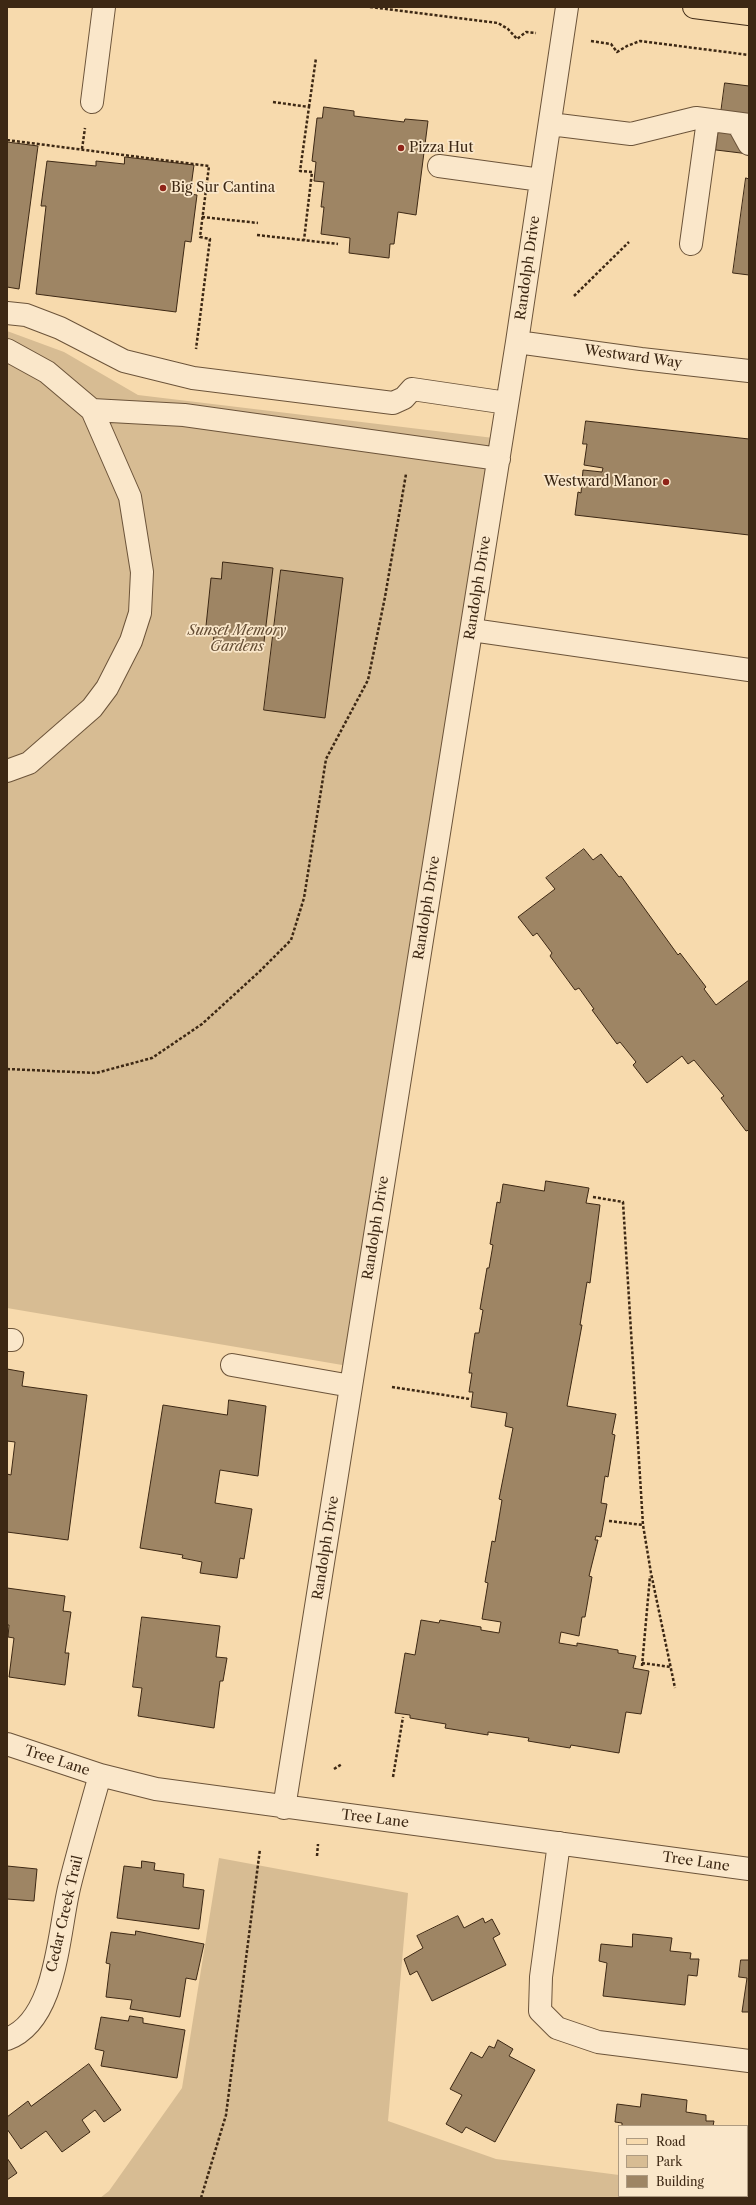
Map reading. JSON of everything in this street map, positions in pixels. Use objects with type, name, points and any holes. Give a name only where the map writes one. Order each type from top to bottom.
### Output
[{"type":"main road","points":[[694,7],[749,14]]},
{"type":"street","points":[[92,102],[104,7]]},
{"type":"street","name":"Randolph Drive","points":[[284,1808],[499,459],[567,7]]},
{"type":"street","points":[[550,124],[631,134],[696,118],[708,120],[745,120],[749,144]]},
{"type":"street","points":[[691,244],[708,120]]},
{"type":"street","points":[[439,166],[541,180]]},
{"type":"street","points":[[7,312],[26,315],[60,328],[124,361],[193,378],[393,403],[404,398],[412,389],[507,403]]},
{"type":"street","name":"Westward Way","points":[[517,342],[640,359],[749,371]]},
{"type":"street","points":[[7,350],[47,372],[92,410],[130,498],[142,572],[140,613],[131,641],[107,688],[92,708],[30,763],[7,771]]},
{"type":"street","points":[[92,410],[184,415],[499,459]]},
{"type":"street","points":[[472,630],[749,670]]},
{"type":"street","points":[[232,1365],[351,1386]]},
{"type":"street","name":"Tree Lane","points":[[7,1744],[100,1775],[156,1789],[284,1808],[749,1869]]},
{"type":"street","name":"Cedar Creek Trail","points":[[7,2039],[18,2035],[23,2030],[31,2021],[42,2003],[55,1965],[69,1885],[100,1775]]},
{"type":"street","points":[[559,1843],[541,1978],[540,2011],[557,2028],[598,2042],[749,2061]]},
{"type":"path","points":[[370,7],[498,23],[508,29],[517,39],[526,32]]},
{"type":"path","points":[[611,44],[617,52],[627,46],[640,42],[749,55]]},
{"type":"path","points":[[304,240],[312,172],[300,170],[316,58]]},
{"type":"path","points":[[273,102],[309,107]]},
{"type":"path","points":[[7,140],[209,166],[200,237],[210,239],[196,351]]},
{"type":"path","points":[[202,217],[258,223]]},
{"type":"path","points":[[256,234],[338,244]]},
{"type":"path","points":[[574,296],[629,242]]},
{"type":"path","points":[[7,1069],[96,1072],[152,1058],[202,1024],[259,972],[291,940],[304,898],[326,759],[368,680],[386,597],[410,446]]},
{"type":"path","points":[[593,1197],[623,1202],[643,1525],[651,1573],[675,1688]]},
{"type":"path","points":[[392,1387],[470,1399]]},
{"type":"path","points":[[609,1521],[643,1525]]},
{"type":"path","points":[[651,1573],[642,1665],[671,1667]]},
{"type":"path","points":[[393,1777],[403,1718]]},
{"type":"path","points":[[334,1769],[342,1764]]},
{"type":"path","points":[[317,1856],[318,1844]]},
{"type":"path","points":[[201,2198],[226,2115],[260,1850]]},
{"type":"green space","name":"Sunset Memory Gardens","points":[[7,331],[64,352],[138,395],[502,439],[354,1367],[7,1308]]},
{"type":"green space","points":[[219,1858],[408,1893],[388,2121],[496,2159],[618,2175],[618,2197],[748,2197],[749,2192],[749,2198],[100,2198],[109,2191],[182,2088]]},
{"type":"building","points":[[725,83],[749,86],[749,154],[716,150]]},
{"type":"building","points":[[324,107],[354,111],[354,116],[404,122],[405,119],[428,121],[416,215],[398,212],[394,244],[390,244],[389,258],[349,253],[350,238],[321,234],[324,207],[321,207],[324,182],[314,181],[316,162],[312,161],[317,118],[322,118]]},
{"type":"building","points":[[7,142],[38,146],[19,289],[7,287]]},
{"type":"building","points":[[125,157],[194,165],[190,194],[197,195],[191,242],[185,241],[176,312],[36,294],[46,206],[41,206],[47,161],[96,166],[96,161],[124,164]]},
{"type":"building","points":[[746,178],[749,179],[749,275],[733,273]]},
{"type":"building","name":"Westward Manor","points":[[586,421],[749,439],[749,535],[575,515],[578,492],[581,493],[583,470],[602,472],[603,468],[584,465],[587,444],[583,444]]},
{"type":"building","points":[[223,562],[273,568],[263,650],[213,644],[215,627],[206,626],[211,578],[221,579]]},
{"type":"building","points":[[281,570],[343,578],[325,718],[264,710]]},
{"type":"building","points":[[584,849],[593,860],[601,854],[619,877],[621,876],[678,955],[680,953],[706,987],[704,989],[716,1005],[749,980],[749,1130],[746,1131],[721,1098],[724,1096],[694,1060],[688,1064],[682,1056],[647,1083],[633,1065],[636,1062],[620,1042],[617,1044],[592,1010],[594,1009],[579,988],[575,990],[550,956],[552,953],[537,933],[533,936],[518,917],[555,889],[546,878]]},
{"type":"building","points":[[546,1181],[589,1188],[586,1203],[600,1205],[590,1283],[587,1282],[580,1325],[582,1325],[567,1406],[616,1414],[612,1434],[615,1435],[608,1477],[605,1476],[601,1503],[607,1504],[601,1537],[596,1536],[595,1540],[598,1540],[589,1576],[592,1577],[585,1617],[582,1617],[579,1636],[561,1632],[559,1643],[577,1646],[577,1643],[618,1650],[618,1653],[636,1656],[633,1668],[649,1671],[641,1714],[626,1712],[619,1753],[571,1745],[570,1748],[528,1741],[529,1738],[488,1732],[488,1735],[445,1728],[446,1724],[410,1718],[410,1715],[395,1713],[405,1653],[415,1655],[421,1620],[439,1623],[440,1620],[481,1627],[481,1630],[499,1633],[501,1622],[482,1619],[488,1583],[485,1582],[492,1541],[495,1542],[502,1500],[499,1499],[513,1428],[505,1426],[507,1413],[471,1407],[473,1392],[469,1392],[472,1373],[469,1373],[475,1333],[479,1333],[483,1310],[480,1309],[487,1268],[489,1268],[493,1245],[490,1244],[497,1202],[500,1203],[503,1184],[544,1191]]},
{"type":"building","points":[[7,1369],[24,1372],[22,1386],[87,1395],[68,1540],[7,1532],[7,1474],[11,1475],[15,1442],[7,1441]]},
{"type":"building","points":[[229,1400],[266,1406],[258,1476],[220,1470],[215,1503],[252,1509],[244,1559],[240,1558],[237,1578],[200,1573],[202,1562],[182,1558],[183,1555],[140,1548],[163,1405],[227,1415]]},
{"type":"building","points":[[7,1588],[65,1596],[63,1611],[71,1612],[65,1653],[69,1653],[65,1685],[9,1677],[14,1638],[8,1637],[9,1625],[7,1625]]},
{"type":"building","points":[[142,1617],[220,1626],[216,1657],[227,1658],[223,1681],[220,1681],[214,1728],[138,1716],[142,1688],[133,1687]]},
{"type":"building","points":[[142,1861],[155,1863],[154,1870],[184,1874],[183,1887],[204,1890],[199,1929],[117,1918],[124,1866],[141,1868]]},
{"type":"building","points":[[7,1866],[37,1869],[34,1901],[7,1899]]},
{"type":"building","points":[[458,1916],[464,1928],[483,1918],[485,1923],[492,1919],[500,1934],[493,1938],[506,1965],[432,2001],[417,1971],[410,1975],[404,1959],[423,1948],[417,1936]]},
{"type":"building","points":[[136,1931],[204,1944],[196,1980],[186,1978],[180,2017],[130,2009],[132,2000],[106,1997],[110,1964],[106,1963],[111,1932],[135,1935]]},
{"type":"building","points":[[633,1934],[672,1938],[670,1951],[691,1953],[690,1959],[699,1959],[697,1976],[688,1975],[685,2005],[603,1996],[607,1963],[599,1961],[601,1944],[632,1947]]},
{"type":"building","points":[[741,1960],[749,1960],[749,2012],[742,2012],[747,1978],[739,1977]]},
{"type":"building","points":[[130,2016],[143,2018],[143,2023],[185,2030],[177,2078],[101,2066],[104,2051],[95,2049],[101,2017],[128,2021]]},
{"type":"building","points":[[498,2040],[513,2049],[509,2056],[535,2070],[495,2142],[466,2127],[462,2133],[446,2124],[462,2095],[450,2089],[471,2052],[482,2058],[489,2046],[494,2048]]},
{"type":"building","points":[[89,2064],[121,2110],[104,2122],[95,2110],[82,2120],[90,2132],[62,2152],[46,2131],[21,2149],[7,2129],[7,2117],[28,2101],[31,2106]]},
{"type":"building","points":[[642,2094],[687,2100],[686,2112],[706,2115],[706,2121],[714,2121],[713,2125],[622,2125],[622,2123],[615,2122],[617,2104],[640,2107]]},
{"type":"building","points":[[7,2158],[17,2173],[7,2180]]},
{"type":"place","name":"Pizza Hut","points":[[401,148]]},
{"type":"place","name":"Big Sur Cantina","points":[[163,188]]},
{"type":"place","name":"Westward Manor","points":[[666,482]]}]
